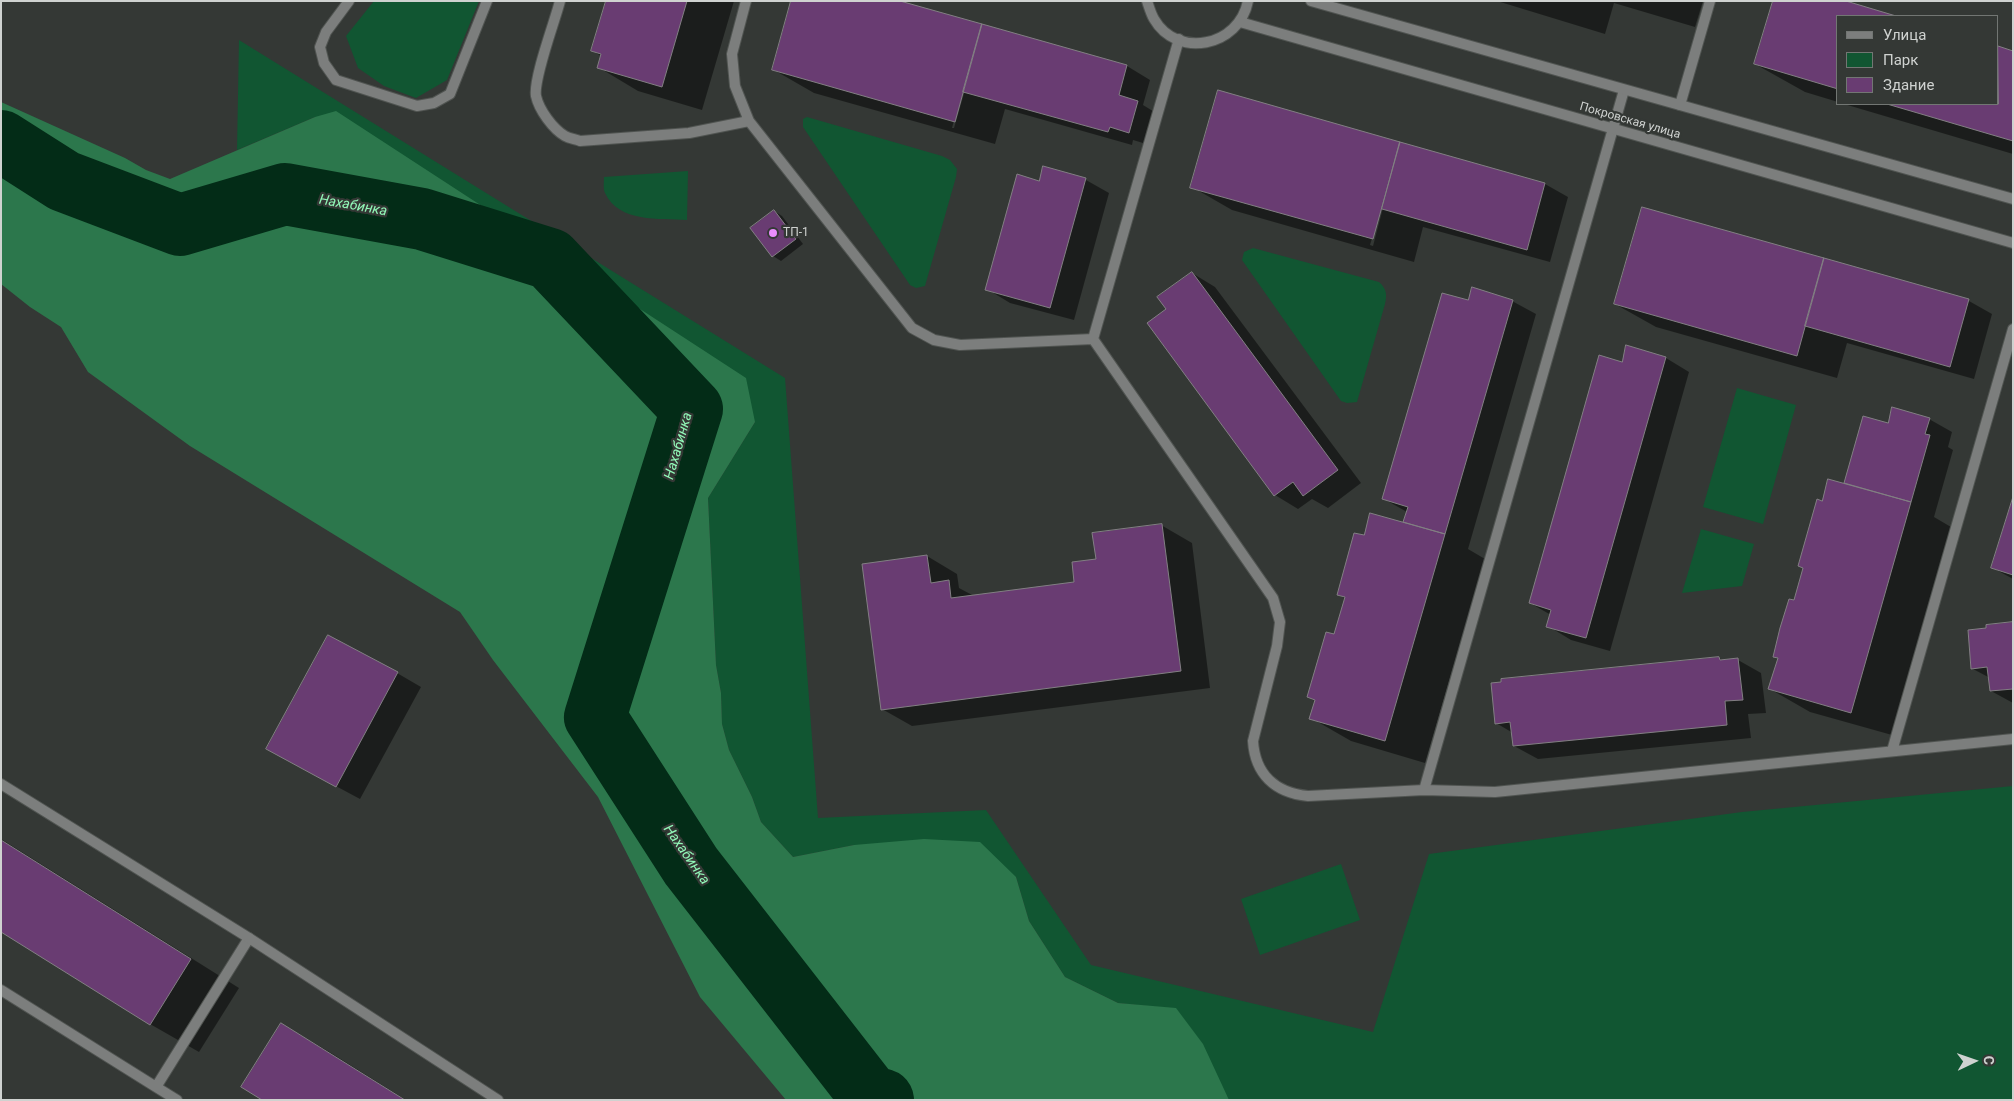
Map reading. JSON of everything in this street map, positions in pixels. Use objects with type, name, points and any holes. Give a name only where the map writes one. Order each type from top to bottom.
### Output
[{"type":"street","points":[[349,1],[326,32],[320,47],[324,63],[336,80],[417,106],[434,103],[450,94],[487,1]]},
{"type":"street","points":[[560,1],[537,80],[536,96],[541,110],[556,129],[566,137],[580,141],[689,133],[750,121]]},
{"type":"street","points":[[746,1],[732,54],[735,86],[750,121],[912,328],[934,340],[960,345],[1093,339]]},
{"type":"street","points":[[1147,1],[1154,20],[1168,35],[1187,43],[1207,43],[1225,36],[1240,22],[1248,1]]},
{"type":"street","points":[[1311,1],[2013,199]]},
{"type":"street","points":[[1680,105],[1710,1]]},
{"type":"street","name":"Покровская улица","points":[[1240,22],[2013,243]]},
{"type":"street","points":[[1093,339],[1179,39]]},
{"type":"street","points":[[1424,790],[1624,90]]},
{"type":"street","points":[[1892,751],[2013,329]]},
{"type":"street","points":[[1093,339],[1273,598],[1280,622],[1277,646],[1253,741],[1254,756],[1259,770],[1276,785],[1292,794],[1308,796],[1424,790],[1495,792],[2013,739]]},
{"type":"street","points":[[1,784],[249,938],[498,1100]]},
{"type":"street","points":[[156,1087],[249,938]]},
{"type":"street","points":[[1,990],[177,1100]]},
{"type":"green space","points":[[374,1],[479,1],[447,80],[416,98],[384,86],[358,68],[346,36]]},
{"type":"green space","points":[[239,40],[785,378],[818,818],[986,810],[1091,965],[1373,1032],[1429,854],[1742,812],[2013,786],[2013,1100],[1229,1100],[1176,1009],[1118,1003],[1065,977],[1029,921],[1016,877],[854,845],[793,857],[761,822],[752,797],[729,750],[722,724],[721,693],[716,665],[708,498],[755,422],[315,117],[237,150]]},
{"type":"green space","points":[[1,102],[125,158],[146,170],[170,179],[315,117],[336,111],[746,378],[755,422],[708,498],[716,665],[721,693],[722,724],[729,750],[752,797],[761,822],[793,857],[854,845],[924,839],[980,842],[1016,877],[1029,921],[1065,977],[1118,1003],[1176,1008],[1203,1044],[1229,1100],[786,1100],[700,997],[598,797],[493,660],[460,612],[190,446],[88,372],[61,327],[30,307],[1,284]]},
{"type":"green space","points":[[807,117],[942,156],[950,160],[957,169],[925,286],[916,288],[910,285],[803,127],[803,119]]},
{"type":"green space","points":[[688,171],[687,220],[641,217],[630,214],[620,210],[611,203],[604,191],[604,177]]},
{"type":"green space","points":[[1253,248],[1379,282],[1384,287],[1386,295],[1385,304],[1357,402],[1347,403],[1341,401],[1242,260],[1244,252]]},
{"type":"green space","points":[[1737,388],[1796,405],[1763,524],[1703,507]]},
{"type":"green space","points":[[1701,529],[1754,544],[1742,586],[1682,593]]},
{"type":"green space","points":[[1341,864],[1360,920],[1260,955],[1241,899]]},
{"type":"building","points":[[606,1],[687,1],[662,87],[597,68],[601,54],[591,51]]},
{"type":"building","points":[[791,1],[900,1],[982,24],[955,122],[772,70]]},
{"type":"building","points":[[1773,1],[1846,1],[1893,15],[1836,15],[1836,88],[1754,64]]},
{"type":"building","points":[[982,24],[1127,65],[1119,95],[1138,101],[1129,133],[1110,127],[1108,132],[963,92]]},
{"type":"building","points":[[1999,46],[2013,51],[2013,141],[1890,105],[1999,105]]},
{"type":"building","points":[[1218,90],[1400,142],[1373,239],[1190,188]]},
{"type":"building","points":[[1400,142],[1545,183],[1527,250],[1382,209]]},
{"type":"building","points":[[1043,166],[1086,178],[1050,308],[985,290],[1017,174],[1039,181]]},
{"type":"building","points":[[1642,207],[1824,258],[1797,356],[1614,304]]},
{"type":"building","name":"ТП-1","points":[[774,210],[796,239],[772,257],[750,228]]},
{"type":"building","points":[[1824,258],[1969,299],[1950,367],[1805,326]]},
{"type":"building","points":[[1192,272],[1338,470],[1303,496],[1293,482],[1274,496],[1147,323],[1166,309],[1157,297]]},
{"type":"building","points":[[1472,287],[1513,300],[1445,534],[1403,522],[1408,507],[1382,499],[1442,293],[1468,300]]},
{"type":"building","points":[[1626,345],[1666,357],[1586,638],[1546,627],[1551,610],[1529,603],[1599,355],[1622,362]]},
{"type":"building","points":[[1892,407],[1930,418],[1925,434],[1930,435],[1911,502],[1844,483],[1863,416],[1888,423]]},
{"type":"building","points":[[1828,479],[1911,502],[1851,713],[1768,689],[1778,658],[1773,657],[1780,628],[1789,599],[1794,600],[1803,568],[1798,566],[1817,499],[1822,501]]},
{"type":"building","points":[[2013,497],[2013,575],[1991,568]]},
{"type":"building","points":[[1370,513],[1445,534],[1385,741],[1309,719],[1315,700],[1307,697],[1326,632],[1334,634],[1345,597],[1337,595],[1354,533],[1364,535]]},
{"type":"building","points":[[1162,524],[1181,671],[881,710],[862,564],[927,555],[931,583],[949,580],[951,598],[1074,582],[1072,562],[1096,559],[1092,533]]},
{"type":"building","points":[[2013,622],[2013,689],[1990,691],[1987,667],[1971,669],[1968,630],[1986,628],[1986,625]]},
{"type":"building","points":[[328,635],[398,672],[336,787],[266,749]]},
{"type":"building","points":[[1719,657],[1720,660],[1738,658],[1743,700],[1725,701],[1727,725],[1513,746],[1510,722],[1495,724],[1491,683],[1501,682],[1501,679]]},
{"type":"building","points":[[1,840],[191,959],[150,1025],[1,932]]},
{"type":"building","points":[[281,1023],[405,1100],[262,1100],[241,1087]]},
{"type":"waterway","name":"Нахабинка","points":[[1,141],[64,181],[180,225],[285,194],[422,219],[550,259],[692,409],[595,717],[691,866],[870,1096],[883,1100]]},
{"type":"place","name":"ТП-1","points":[[773,233]]}]
